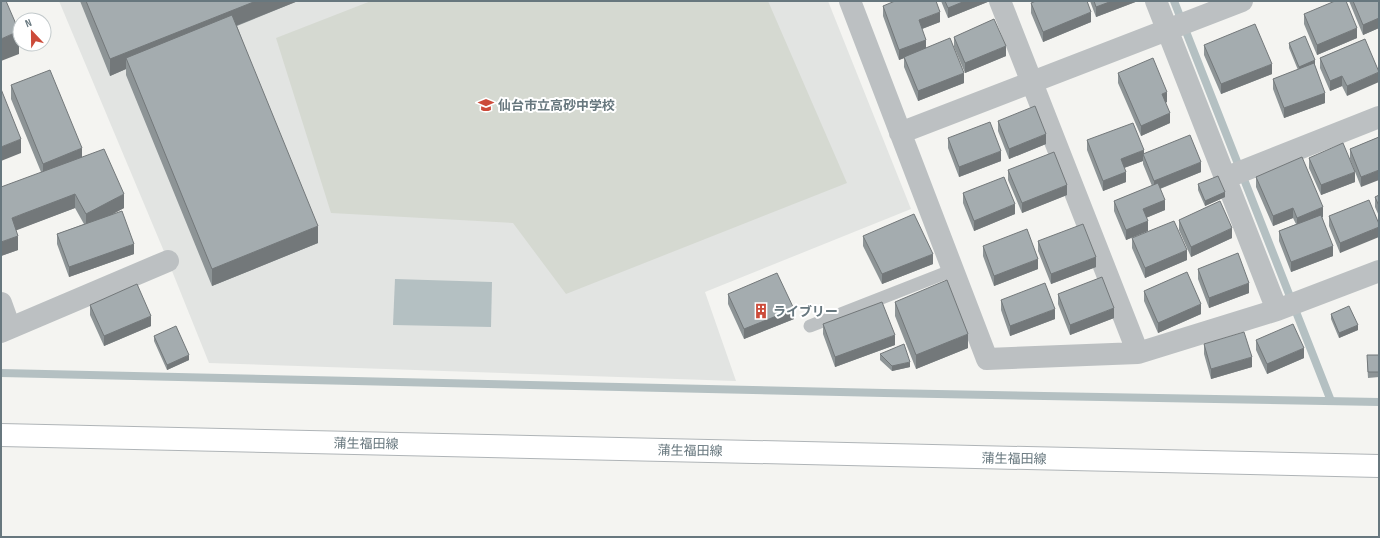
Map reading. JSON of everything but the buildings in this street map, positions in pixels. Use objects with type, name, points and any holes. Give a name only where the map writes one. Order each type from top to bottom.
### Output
[{"type":"main road","name":"蒲生福田線","points":[[1,435],[1379,466]]},
{"type":"street","points":[[850,1],[987,359],[1138,353],[1288,306],[1379,271]]},
{"type":"street","points":[[1000,1],[1138,353]]},
{"type":"street","points":[[1156,1],[1178,26],[1288,306]]},
{"type":"street","points":[[900,133],[1242,1]]},
{"type":"street","points":[[1236,174],[1379,117]]},
{"type":"street","points":[[1,303],[6,330],[168,261]]},
{"type":"lane","points":[[810,326],[953,270]]},
{"type":"shaded area","name":"仙台市立高砂中学校","points":[[59,1],[828,1],[911,209],[705,292],[736,381],[209,363]]},
{"type":"shaded area","points":[[371,1],[768,1],[847,183],[566,294],[513,223],[331,213],[276,38]]},
{"type":"shaded area","points":[[395,279],[492,282],[491,327],[393,325]]},
{"type":"waterway","points":[[1174,1],[1331,401]]},
{"type":"waterway","points":[[1,373],[884,393],[1379,402]]},
{"type":"place","name":"仙台市立高砂中学校","points":[[486,105]]},
{"type":"place","name":"ライブリー","points":[[761,311]]}]
